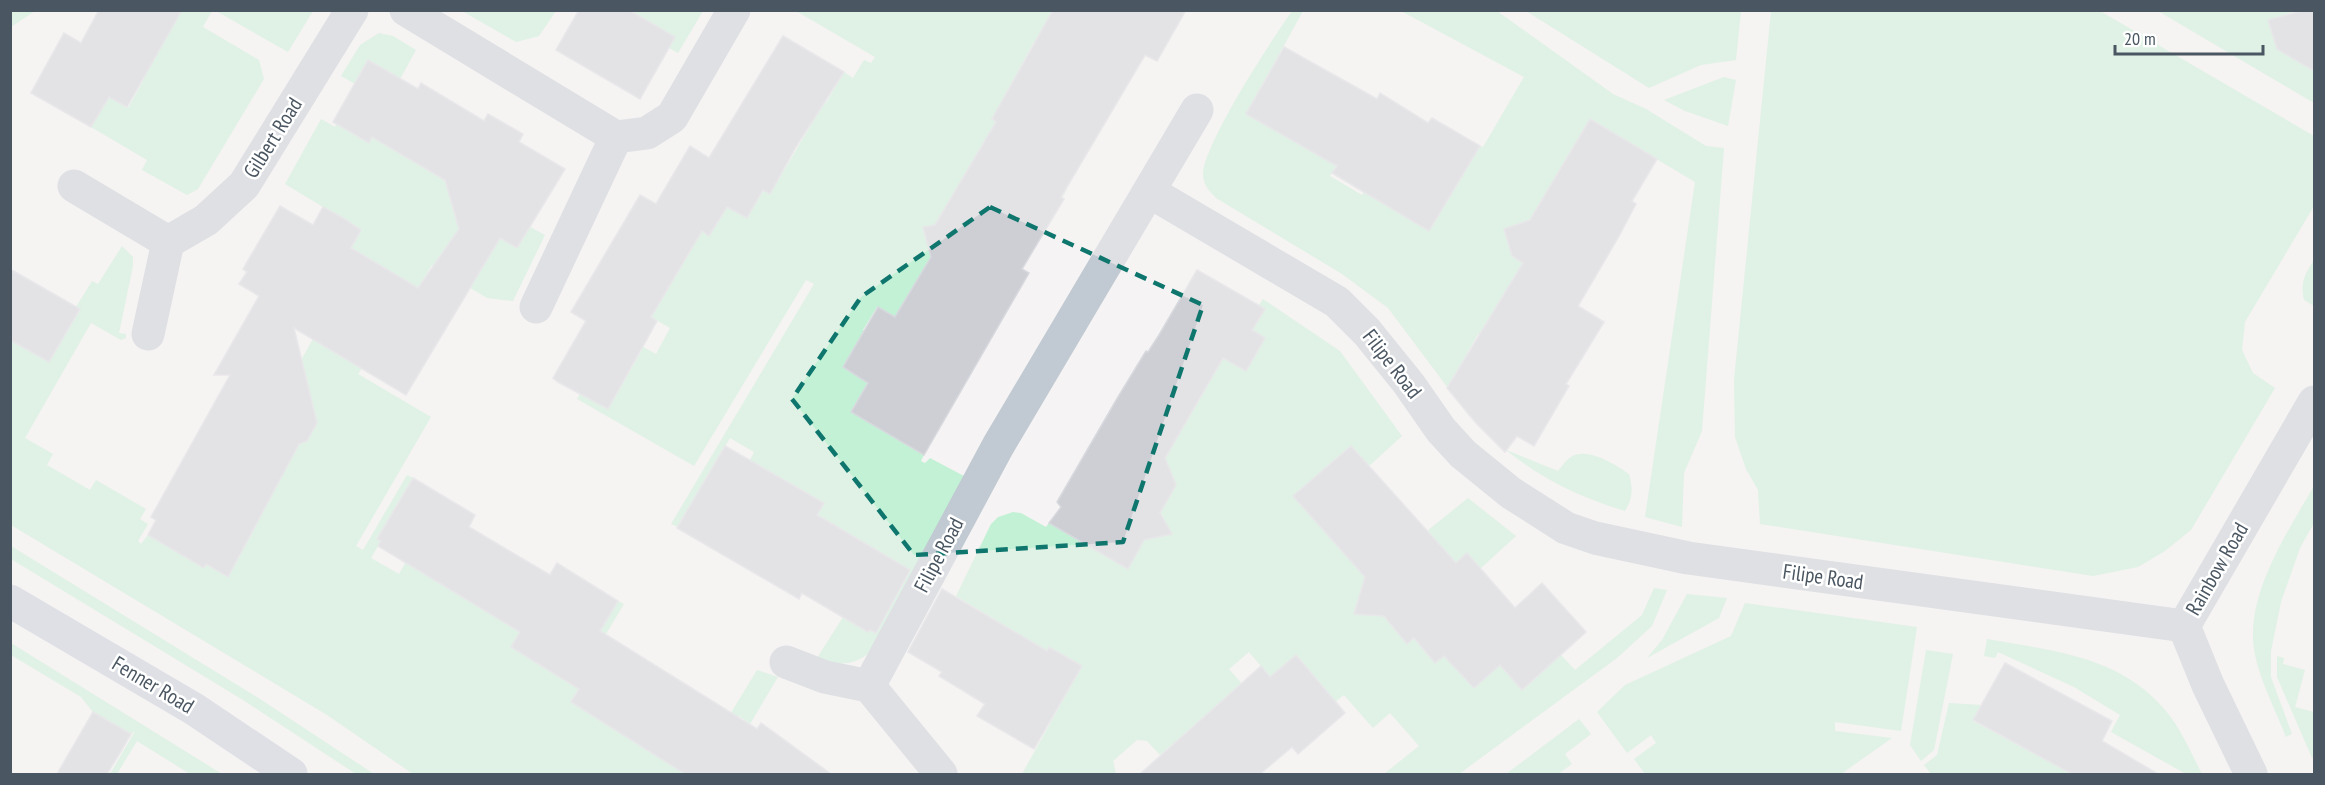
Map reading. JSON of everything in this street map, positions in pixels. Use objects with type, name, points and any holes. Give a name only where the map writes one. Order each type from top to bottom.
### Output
[{"type":"main road","name":"Fenner Road","points":[[10,601],[194,709],[291,774]]},
{"type":"street","name":"Gilbert Road","points":[[168,242],[206,220],[244,185],[352,10]]},
{"type":"street","points":[[406,10],[616,137],[647,133],[672,117],[735,10]]},
{"type":"street","points":[[1150,192],[1197,110]]},
{"type":"street","points":[[536,307],[616,137]]},
{"type":"street","points":[[74,186],[168,242],[148,334]]},
{"type":"street","name":"Filipe Road","points":[[868,686],[998,446],[1150,192],[1337,302],[1367,332],[1409,384],[1441,430],[1463,454],[1511,493],[1566,528],[1595,538],[1688,558],[2184,626]]},
{"type":"street","name":"Rainbow Road","points":[[2251,774],[2208,685],[2184,626],[2314,402]]},
{"type":"street","points":[[786,662],[825,677],[868,686],[940,774]]},
{"type":"highlighted area","points":[[990,207],[1203,305],[1123,542],[914,555],[792,399],[861,297]]},
{"type":"green space","points":[[11,10],[35,10],[35,11],[11,27]]},
{"type":"green space","points":[[162,11],[212,11],[203,27],[259,60],[264,79],[198,189],[187,195],[142,170],[147,160],[91,127],[109,97],[128,108],[143,81]]},
{"type":"green space","points":[[216,11],[313,11],[288,52]]},
{"type":"green space","points":[[462,11],[556,11],[539,36],[516,42]]},
{"type":"green space","points":[[629,11],[703,11],[678,53],[669,48],[675,37]]},
{"type":"green space","points":[[796,11],[1070,11],[1056,55],[1034,42],[1018,71],[1093,115],[1013,85],[992,119],[1007,128],[996,148],[1067,189],[1062,198],[966,214],[934,225],[926,238],[929,251],[933,253],[919,277],[984,315],[904,323],[877,307],[863,330],[956,386],[843,367],[868,383],[852,412],[924,455],[921,461],[925,463],[930,458],[964,476],[870,652],[858,660],[845,663],[817,658],[843,617],[869,631],[906,568],[847,533],[818,583],[816,517],[824,503],[792,484],[747,560],[782,479],[750,460],[754,452],[730,438],[678,527],[671,524],[814,284],[806,280],[694,466],[577,399],[580,394],[608,409],[642,350],[635,346],[636,343],[656,354],[670,328],[651,317],[702,231],[708,235],[727,207],[747,218],[763,190],[770,194],[815,118],[808,93],[826,103],[844,72],[853,78],[864,60],[871,63],[875,57]]},
{"type":"green space","points":[[1292,11],[1303,11],[1246,114],[1337,164],[1330,176],[1362,195],[1405,125],[1429,231],[1480,146],[1483,147],[1524,77],[1401,11],[1497,11],[1613,94],[1646,109],[1706,146],[1724,148],[1702,431],[1684,473],[1682,527],[1645,517],[1695,182],[1591,120],[1535,227],[1526,221],[1514,225],[1506,237],[1509,248],[1570,290],[1554,378],[1478,334],[1448,387],[1479,414],[1469,416],[1388,308],[1342,274],[1216,198],[1205,184],[1203,174],[1215,139],[1240,92]]},
{"type":"green space","points":[[1526,11],[1741,11],[1736,60],[1701,65],[1649,88]]},
{"type":"green space","points":[[1771,11],[2100,11],[2314,136],[2314,206],[2245,322],[2242,350],[2253,373],[2275,388],[2191,530],[2165,551],[2138,567],[2093,576],[1760,524],[1758,490],[1746,469],[1735,437],[1734,380]]},
{"type":"green space","points":[[2158,11],[2295,11],[2278,17],[2271,29],[2286,54],[2314,71],[2314,103]]},
{"type":"green space","points":[[379,33],[393,36],[416,50],[400,79],[355,84],[341,76],[360,45]]},
{"type":"green space","points":[[1724,77],[1736,80],[1728,126],[1685,111],[1664,100]]},
{"type":"green space","points":[[321,119],[335,127],[336,124],[368,143],[377,128],[386,145],[450,183],[455,180],[448,191],[459,207],[478,223],[517,248],[530,227],[545,235],[513,301],[487,298],[432,265],[388,338],[346,285],[363,255],[351,248],[361,230],[285,184]]},
{"type":"green space","points":[[122,246],[133,257],[119,333],[126,334],[126,338],[121,340],[91,323],[25,438],[53,454],[47,465],[90,490],[96,480],[146,509],[140,519],[148,524],[138,541],[141,544],[148,535],[204,567],[206,564],[227,576],[252,534],[230,522],[280,433],[299,445],[307,441],[317,423],[315,416],[281,396],[314,337],[364,365],[358,374],[431,417],[356,546],[363,550],[407,475],[413,478],[377,539],[381,541],[371,558],[399,574],[408,558],[581,662],[618,601],[624,604],[603,639],[665,688],[632,741],[685,774],[413,774],[327,715],[11,525],[10,340],[49,362],[80,310],[76,307],[92,281],[98,284]]},
{"type":"green space","points":[[2314,260],[2314,306],[2304,300],[2303,283]]},
{"type":"green space","points":[[1263,299],[1340,351],[1402,436],[1369,466],[1350,446],[1294,496],[1372,585],[1366,613],[1377,614],[1389,603],[1407,643],[1414,638],[1436,663],[1493,615],[1453,665],[1474,688],[1500,665],[1523,690],[1561,655],[1575,670],[1642,615],[1654,588],[1667,590],[1652,626],[1617,658],[1459,774],[1384,774],[1419,746],[1390,713],[1373,728],[1344,695],[1335,702],[1296,655],[1270,677],[1249,652],[1229,669],[1250,693],[1231,693],[1184,734],[1219,774],[1204,774],[1175,742],[1160,755],[1147,741],[1137,740],[1113,761],[1116,774],[1022,774],[1082,666],[1049,647],[1041,660],[1018,647],[985,704],[979,700],[1019,634],[956,596],[991,524],[998,517],[1013,512],[1021,513],[1046,527],[1049,523],[1128,569],[1147,534],[1154,538],[1161,536],[1167,525],[1162,515],[1086,471],[1171,494],[1176,485],[1172,475],[1159,467],[1133,393],[1186,423],[1217,369],[1172,329],[1246,371],[1265,338],[1252,330],[1265,309],[1259,305]]},
{"type":"green space","points":[[1506,450],[1558,471],[1567,460],[1577,454],[1601,458],[1629,474],[1632,493],[1630,502],[1625,511],[1578,494],[1548,479]]},
{"type":"green space","points":[[2314,486],[2314,523],[2300,548],[2281,602],[2271,651],[2271,677],[2292,734],[2286,737],[2255,655],[2253,633],[2255,611],[2261,589],[2280,545]]},
{"type":"green space","points":[[1468,498],[1516,536],[1480,569],[1456,564],[1427,531]]},
{"type":"green space","points":[[11,546],[260,699],[374,774],[356,774],[243,700],[11,559]]},
{"type":"green space","points":[[1687,594],[1727,598],[1719,618],[1647,658],[1662,640]]},
{"type":"green space","points":[[1745,603],[1917,627],[1901,731],[1835,722],[1835,731],[1892,738],[1841,774],[1645,774],[1634,759],[1656,743],[1651,735],[1627,753],[1597,712],[1625,685],[1731,636]]},
{"type":"green space","points":[[1987,639],[2083,658],[2127,678],[2147,692],[2166,711],[2181,733],[2202,774],[2186,774],[2111,732],[2120,715],[2074,687],[1998,652],[1995,658],[1984,656]]},
{"type":"green space","points":[[11,643],[222,774],[190,774],[137,741],[117,774],[110,774],[135,731],[131,734],[93,712],[81,697],[11,655]]},
{"type":"green space","points":[[1926,650],[1953,654],[1934,750],[1921,761],[1910,745]]},
{"type":"green space","points":[[2277,656],[2284,658],[2283,664],[2305,670],[2295,707],[2314,712],[2314,756],[2312,758],[2277,677]]},
{"type":"green space","points":[[757,670],[778,677],[750,724],[739,716],[695,774],[687,774],[718,724],[723,726]]},
{"type":"green space","points":[[1949,703],[1981,705],[1973,721],[2072,774],[1931,774],[1924,765],[1937,755]]},
{"type":"green space","points":[[1579,719],[1591,734],[1565,754],[1572,764],[1558,774],[1506,774]]},
{"type":"green space","points":[[2090,743],[2102,751],[2087,774],[2072,774]]},
{"type":"building","points":[[99,10],[182,10],[127,107],[109,97],[91,127],[31,93],[64,33],[81,43]]},
{"type":"building","points":[[579,10],[629,10],[675,37],[640,99],[556,50]]},
{"type":"building","points":[[1053,10],[1186,10],[1157,61],[1145,55],[1061,197],[1064,199],[1022,269],[1029,273],[924,455],[851,412],[868,383],[843,367],[878,307],[895,317],[931,257],[923,227],[935,225],[996,122],[992,119]]},
{"type":"building","points":[[2305,10],[2314,10],[2314,71],[2277,49],[2268,20]]},
{"type":"building","points":[[783,36],[844,72],[796,147],[770,194],[763,190],[747,218],[727,207],[709,236],[702,231],[651,317],[657,321],[608,409],[558,382],[553,378],[586,321],[571,312],[640,195],[656,204],[690,146],[709,158]]},
{"type":"building","points":[[1284,47],[1377,99],[1380,93],[1428,123],[1432,118],[1480,146],[1429,231],[1332,173],[1337,166],[1246,114]]},
{"type":"building","points":[[368,60],[418,89],[421,83],[484,121],[488,114],[523,134],[519,142],[565,169],[517,248],[500,238],[406,395],[294,328],[317,423],[307,441],[299,444],[228,577],[206,564],[204,568],[148,535],[156,520],[151,517],[230,375],[214,375],[259,296],[239,284],[247,272],[243,269],[280,206],[313,225],[323,207],[343,218],[361,230],[351,248],[418,288],[459,229],[445,180],[372,137],[369,143],[333,122]]},
{"type":"building","points":[[1590,119],[1657,159],[1632,201],[1636,204],[1618,238],[1578,306],[1604,322],[1566,384],[1569,386],[1534,446],[1517,436],[1505,452],[1476,423],[1447,388],[1523,263],[1512,256],[1504,229],[1530,220]]},
{"type":"building","points":[[10,269],[80,309],[49,362],[10,340]]},
{"type":"building","points":[[1197,270],[1265,309],[1252,330],[1265,338],[1246,371],[1223,358],[1165,458],[1176,485],[1160,513],[1172,534],[1144,540],[1128,569],[1049,523],[1061,507],[1057,502],[1118,397],[1146,351],[1148,352],[1159,335]]},
{"type":"building","points":[[725,446],[824,503],[817,515],[910,570],[876,633],[870,630],[868,632],[802,593],[799,599],[677,528]]},
{"type":"building","points":[[1351,446],[1456,563],[1467,553],[1515,608],[1542,583],[1586,632],[1522,690],[1500,665],[1474,688],[1444,656],[1435,663],[1414,638],[1407,644],[1384,616],[1354,614],[1365,577],[1293,496]]},
{"type":"building","points":[[413,478],[475,515],[469,527],[550,575],[557,563],[618,601],[600,631],[757,729],[761,723],[831,774],[685,774],[571,702],[579,689],[511,647],[520,632],[378,546],[381,541],[377,539]]},
{"type":"building","points":[[942,589],[1047,651],[1049,647],[1082,666],[1034,749],[977,716],[985,704],[939,676],[942,672],[908,652]]},
{"type":"building","points":[[1296,655],[1345,713],[1298,754],[1292,747],[1260,774],[1140,774],[1261,666],[1270,677]]},
{"type":"building","points":[[2005,663],[2112,721],[2102,741],[2158,774],[2072,774],[1973,720]]},
{"type":"building","points":[[93,712],[131,734],[120,753],[107,774],[57,774]]}]
